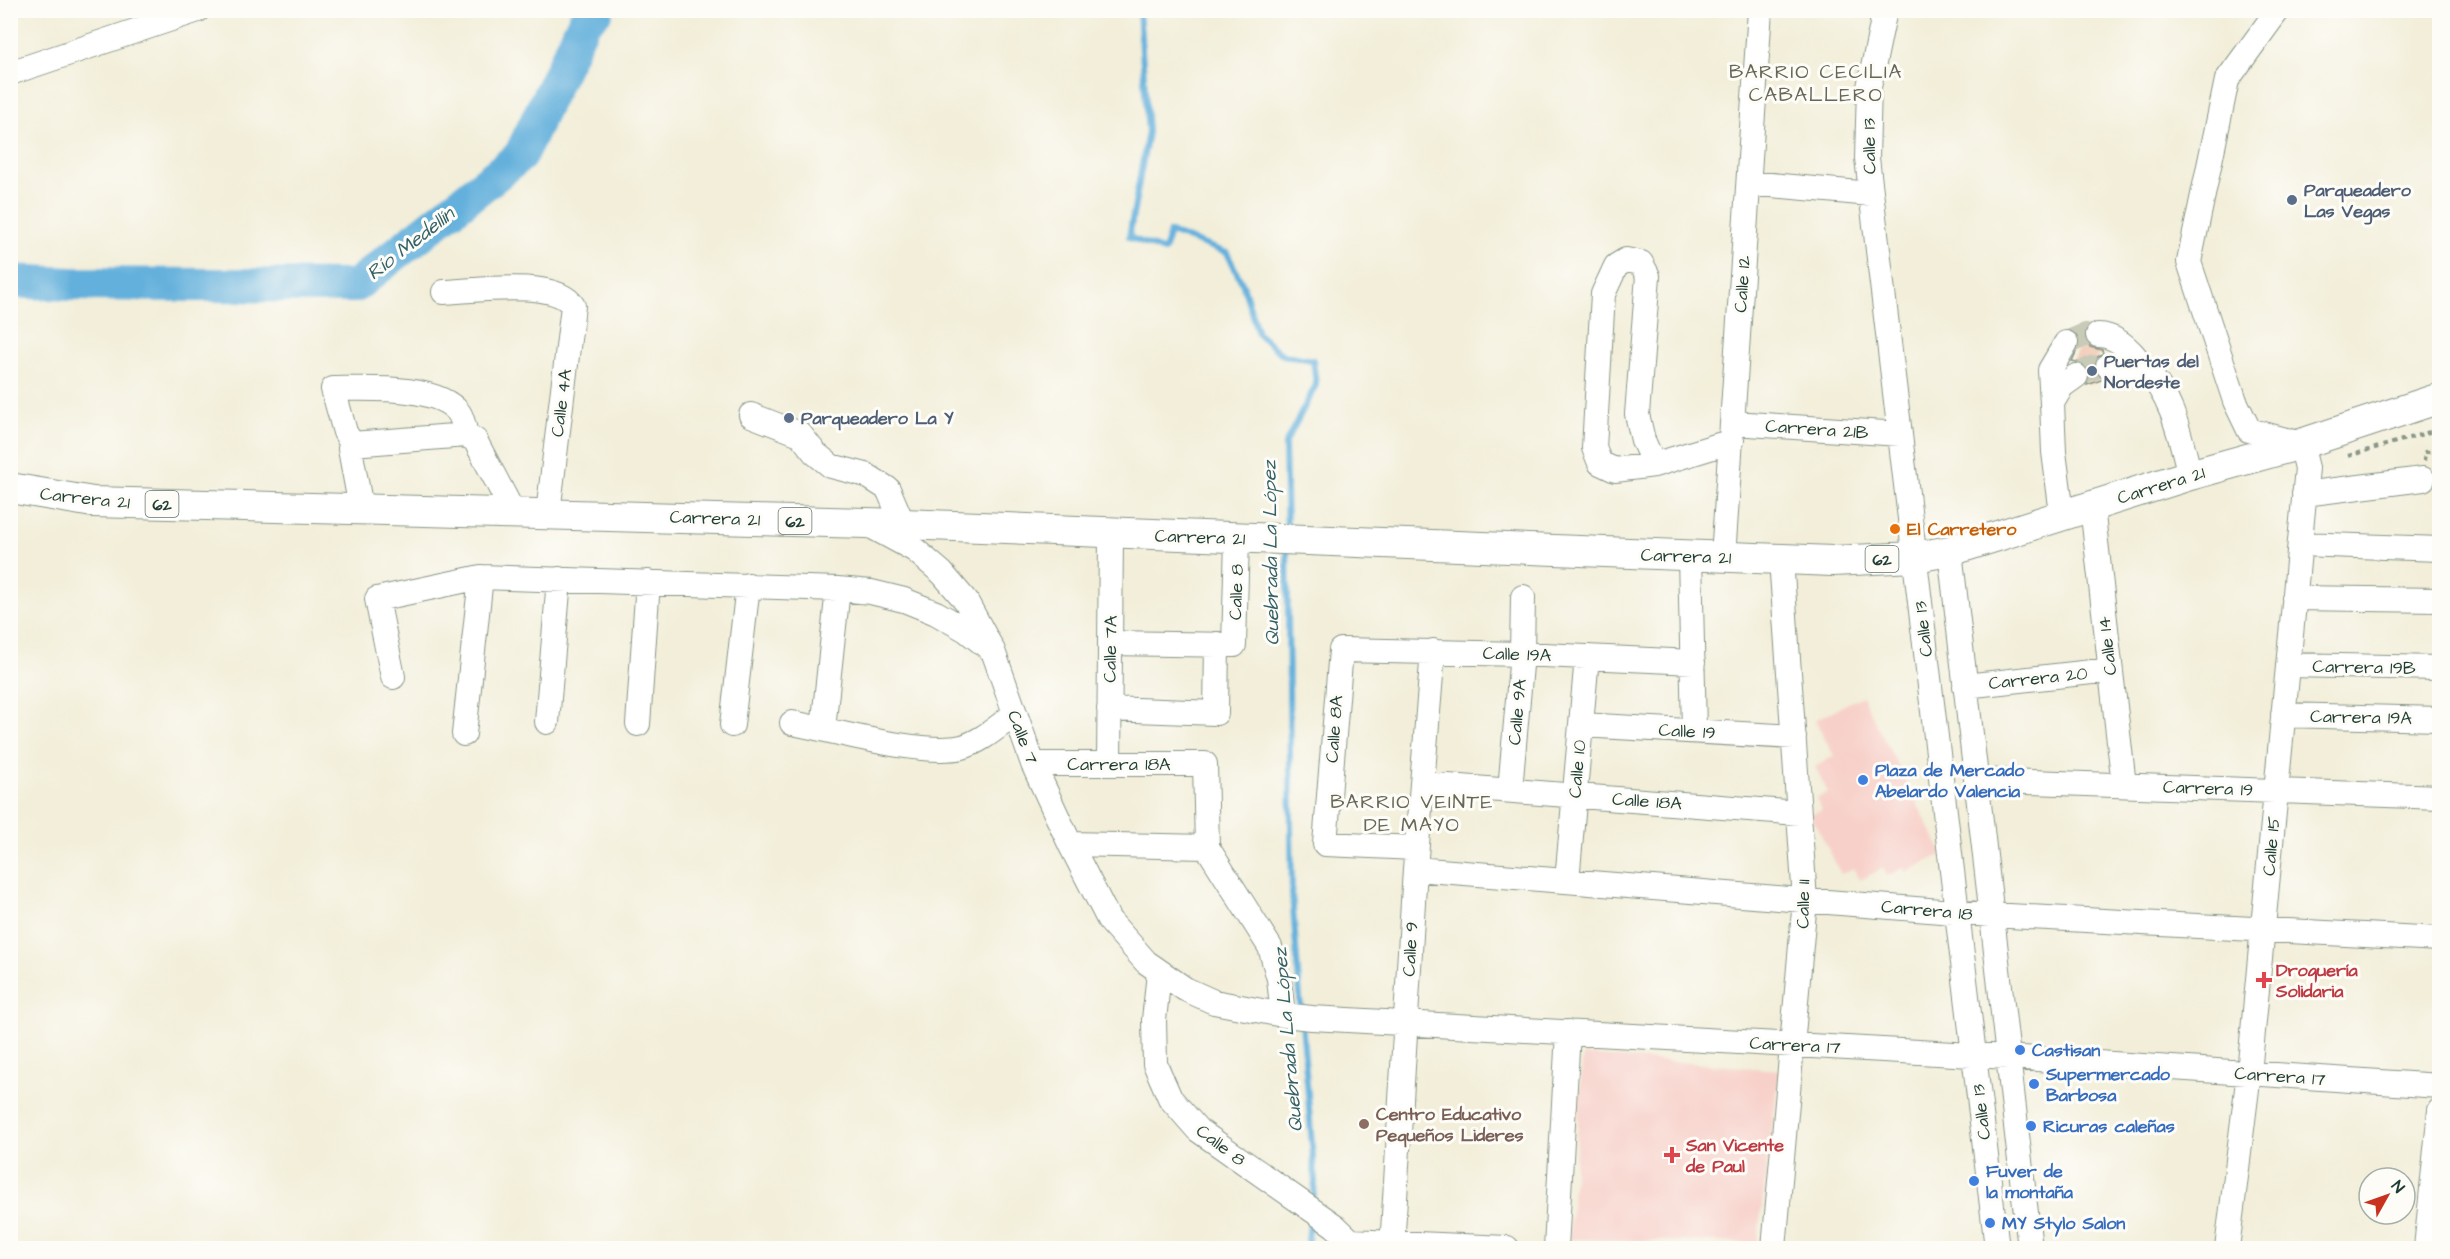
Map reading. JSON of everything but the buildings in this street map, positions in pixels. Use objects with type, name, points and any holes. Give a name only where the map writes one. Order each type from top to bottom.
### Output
[{"type":"main road","name":"Carrera 21","points":[[10,488],[93,502],[903,524],[1832,561],[1915,557],[1950,551],[2190,475],[2304,456],[2439,398]]},
{"type":"street","points":[[10,74],[198,10]]},
{"type":"street","name":"Calle 12","points":[[1723,557],[1760,10]]},
{"type":"street","name":"Calle 13","points":[[1885,10],[1869,87],[1867,158],[1997,1248]]},
{"type":"street","points":[[2278,10],[2228,80],[2189,262],[2235,401],[2249,430],[2304,456]]},
{"type":"street","points":[[1749,183],[1871,194]]},
{"type":"street","points":[[1654,465],[1643,440],[1637,414],[1648,276],[1641,263],[1626,260],[1616,266],[1603,294],[1594,448],[1600,463],[1615,470],[1654,465],[1732,432]]},
{"type":"street","name":"Calle 4A","points":[[444,292],[530,287],[564,297],[573,306],[548,513]]},
{"type":"street","points":[[2098,335],[2113,338],[2125,346],[2160,387],[2175,418],[2190,475]]},
{"type":"street","points":[[2062,514],[2054,452],[2050,370],[2067,342]]},
{"type":"street","points":[[2108,366],[2144,368]]},
{"type":"street","points":[[2052,403],[2062,386],[2076,376]]},
{"type":"street","points":[[352,444],[345,432],[333,389],[404,388],[435,398],[451,406],[461,415],[466,435]]},
{"type":"street","points":[[751,415],[800,434],[815,453],[831,466],[866,475],[888,489],[903,524]]},
{"type":"street","name":"Carrera 21B","points":[[1732,432],[1900,434]]},
{"type":"street","points":[[361,508],[350,449],[352,444],[357,441],[466,435],[475,440],[513,512]]},
{"type":"street","name":"Calle 15","points":[[2228,1248],[2249,1074],[2300,544],[2304,456]]},
{"type":"street","points":[[2304,494],[2423,479]]},
{"type":"street","name":"Calle 14","points":[[2091,507],[2124,785]]},
{"type":"street","name":"Calle 7","points":[[867,524],[915,550],[942,573],[966,601],[993,651],[1033,764],[1109,920],[1160,973]]},
{"type":"street","name":"Calle 7A","points":[[1108,764],[1111,534]]},
{"type":"street","name":"Calle 8","points":[[1109,709],[1216,713],[1237,539]]},
{"type":"street","points":[[2300,544],[2439,549]]},
{"type":"street","name":"Calle 13","points":[[1950,551],[2030,1248]]},
{"type":"street","points":[[1690,556],[1694,731]]},
{"type":"street","name":"Calle 11","points":[[1774,1248],[1794,1045],[1805,900],[1781,559]]},
{"type":"street","points":[[393,677],[377,598],[481,577],[748,585],[871,592],[904,600],[936,613],[966,630],[993,651]]},
{"type":"street","points":[[464,734],[481,577]]},
{"type":"street","points":[[547,722],[558,579]]},
{"type":"street","points":[[638,724],[648,582]]},
{"type":"street","points":[[732,725],[748,585]]},
{"type":"street","points":[[823,729],[838,589]]},
{"type":"street","name":"Calle 9A","points":[[1510,790],[1522,654],[1523,597]]},
{"type":"street","points":[[2294,598],[2439,600]]},
{"type":"street","points":[[1110,643],[1226,645]]},
{"type":"street","name":"Calle 19A","points":[[1341,650],[1522,654],[1693,662]]},
{"type":"street","name":"Calle 8A","points":[[1325,844],[1341,650]]},
{"type":"street","name":"Calle 9","points":[[1392,1246],[1415,859],[1433,651]]},
{"type":"street","name":"Calle 10","points":[[1567,882],[1587,657]]},
{"type":"street","name":"Carrera 19B","points":[[2288,665],[2439,668]]},
{"type":"street","name":"Carrera 20","points":[[1965,686],[2110,670]]},
{"type":"street","points":[[792,723],[931,750],[964,746],[991,732],[1014,715]]},
{"type":"street","name":"Carrera 19A","points":[[2283,715],[2439,719]]},
{"type":"street","name":"Calle 19","points":[[1581,725],[1794,737]]},
{"type":"street","name":"Carrera 18A","points":[[1033,764],[1205,764],[1207,847]]},
{"type":"street","name":"Carrera 19","points":[[1976,780],[2439,796]]},
{"type":"street","name":"Calle 18A","points":[[1422,784],[1799,813]]},
{"type":"street","points":[[1070,844],[1207,847],[1270,947],[1280,979],[1296,1016]]},
{"type":"street","name":"Carrera 18","points":[[1325,844],[1567,882],[1991,915],[2439,939]]},
{"type":"street","name":"Calle 8","points":[[1160,973],[1154,1020],[1155,1064],[1170,1098],[1198,1130],[1348,1239]]},
{"type":"street","name":"Carrera 17","points":[[1160,973],[1214,1002],[1296,1016],[2008,1057],[2439,1086]]},
{"type":"street","points":[[1556,1248],[1568,1032]]},
{"type":"street","points":[[2426,1248],[2439,1110]]},
{"type":"street","points":[[1348,1239],[1392,1246],[1507,1248]]},
{"type":"path","points":[[2304,456],[2439,429]]},
{"type":"shaded area","name":"Plaza de Mercado Abelardo Valencia","points":[[1862,696],[1943,854],[1907,872],[1904,868],[1887,876],[1883,868],[1860,880],[1854,868],[1841,874],[1811,815],[1822,809],[1816,799],[1828,792],[1815,767],[1834,756],[1815,720]]},
{"type":"shaded area","name":"San Vicente de Paul","points":[[1583,1055],[1780,1070],[1757,1243],[1569,1239]]},
{"type":"waterway","name":"Río Medellín","points":[[10,281],[71,284],[355,286],[520,156],[584,22],[597,10]]},
{"type":"waterway","name":"Quebrada La López","points":[[1139,10],[1148,132],[1129,237],[1164,251],[1170,232],[1227,253],[1243,285],[1258,334],[1283,355],[1313,360],[1316,385],[1285,444],[1287,532]]},
{"type":"waterway","name":"Quebrada La López","points":[[1287,549],[1292,894],[1301,1012]]},
{"type":"waterway","name":"Quebrada La López","points":[[1302,1022],[1315,1182],[1313,1203]]},
{"type":"waterway","name":"Quebrada La López","points":[[1307,1248],[1311,1216]]},
{"type":"tunnel","points":[[2066,343],[2085,335],[2098,335]]},
{"type":"tunnel","points":[[2076,376],[2092,368],[2108,366]]},
{"type":"place","name":"Parqueadero Las Vegas","points":[[2292,200]]},
{"type":"place","name":"Puertas del Nordeste","points":[[2092,371]]},
{"type":"place","name":"Parqueadero La Y","points":[[789,418]]},
{"type":"place","name":"El Carretero","points":[[1895,529]]},
{"type":"place","name":"Plaza de Mercado Abelardo Valencia","points":[[1863,780]]},
{"type":"place","name":"Droguería Solidaria","points":[[2264,980]]},
{"type":"place","name":"Castisan","points":[[2020,1050]]},
{"type":"place","name":"Supermercado Barbosa","points":[[2034,1084]]},
{"type":"place","name":"Centro Educativo Pequeños Lideres","points":[[1364,1124]]},
{"type":"place","name":"Ricuras caleñas","points":[[2031,1126]]},
{"type":"place","name":"San Vicente de Paul","points":[[1672,1155]]},
{"type":"place","name":"Fuver de la montaña","points":[[1974,1181]]},
{"type":"place","name":"MY Stylo Salon","points":[[1990,1223]]},
{"type":"district","name":"BARRIO CECILIA CABALLERO","points":[[1816,82]]},
{"type":"district","name":"BARRIO VEINTE DE MAYO","points":[[1412,812]]}]
